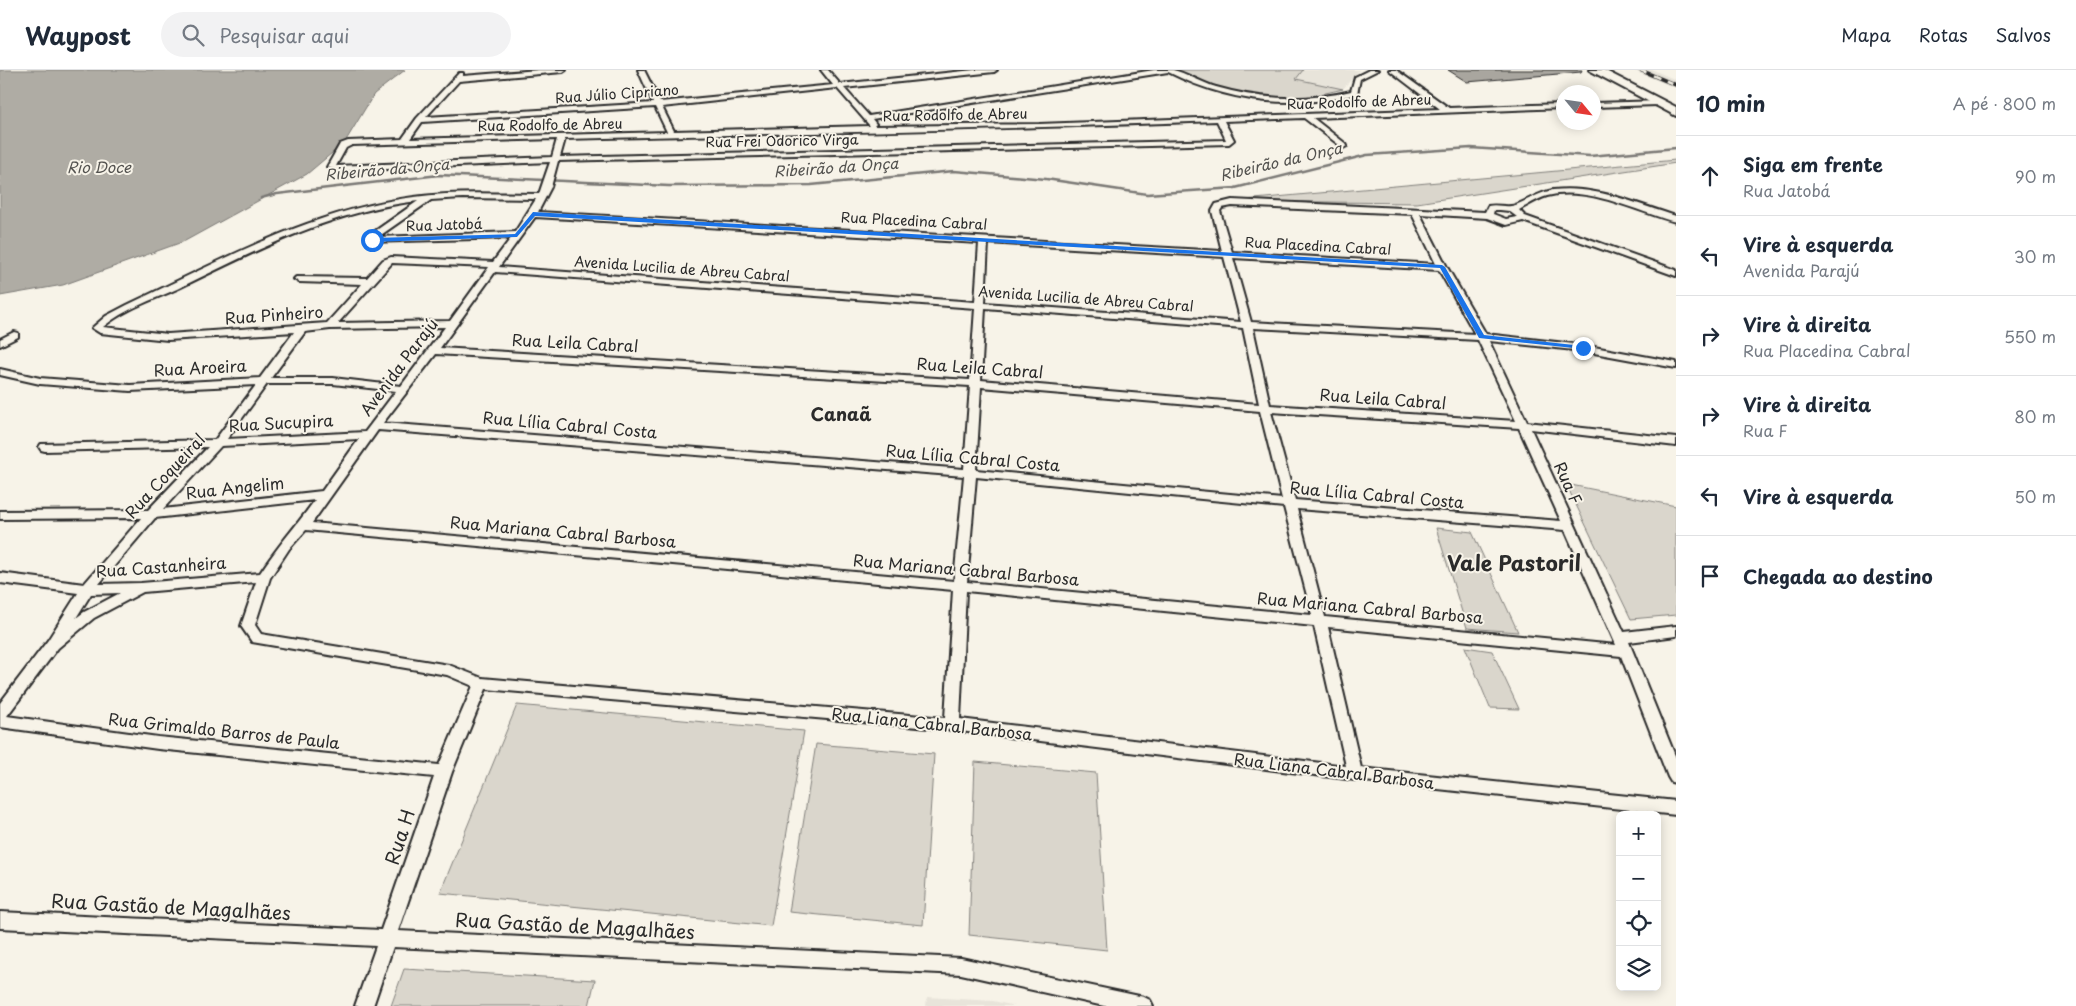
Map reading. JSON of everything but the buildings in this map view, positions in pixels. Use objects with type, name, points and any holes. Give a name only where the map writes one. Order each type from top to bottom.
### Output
[{"type":"main road","points":[[1595,70],[1676,112]]},
{"type":"street","points":[[405,141],[420,120],[465,70]]},
{"type":"street","points":[[456,79],[563,70]]},
{"type":"street","points":[[641,70],[656,105],[672,135]]},
{"type":"street","points":[[824,70],[875,128]]},
{"type":"street","name":"Rua Júlio Cipriano","points":[[420,120],[656,105],[994,70]]},
{"type":"street","points":[[867,118],[1097,77],[1168,70],[1185,80],[1214,90],[1240,96],[1308,99],[1354,92],[1357,78],[1375,70]]},
{"type":"street","points":[[1392,70],[1448,111]]},
{"type":"street","points":[[1308,99],[1329,116]]},
{"type":"street","points":[[1601,105],[1658,103]]},
{"type":"street","name":"Rua Rodolfo de Abreu","points":[[335,168],[331,167],[343,146],[347,144],[405,141],[672,135],[826,141],[875,128],[1045,137],[1220,120],[1556,106]]},
{"type":"street","points":[[1307,117],[1343,146]]},
{"type":"street","name":"Rua Frei Odorico Virga","points":[[335,168],[556,159],[826,141],[1045,137],[1230,142],[1220,120]]},
{"type":"street","name":"Avenida Parajú","points":[[264,577],[285,546],[303,526],[533,214],[545,192],[561,138]]},
{"type":"street","points":[[1512,210],[1549,193],[1568,191],[1619,202],[1676,219]]},
{"type":"street","points":[[429,198],[545,192]]},
{"type":"street","name":"Rua Jatobá","points":[[429,198],[371,238],[372,240],[517,235]]},
{"type":"street","name":"Rua Pinheiro","points":[[429,198],[390,204],[328,218],[307,225],[119,314],[100,324],[97,328],[98,330],[168,337],[302,330],[330,326],[452,324]]},
{"type":"street","points":[[1356,774],[1320,622],[1265,408],[1247,325],[1216,211],[1219,206],[1224,204],[1414,210],[1489,215],[1497,220],[1508,222],[1518,222],[1522,218]]},
{"type":"street","points":[[1489,215],[1489,210],[1495,208],[1512,210],[1520,214],[1522,218],[1676,273]]},
{"type":"street","name":"Rua F","points":[[1414,210],[1442,267],[1482,337],[1523,425],[1624,645],[1676,777]]},
{"type":"street","name":"Rua Placedina Cabral","points":[[533,214],[1442,267]]},
{"type":"street","points":[[952,724],[960,586],[970,473],[978,304],[984,239]]},
{"type":"street","name":"Avenida Lucilia de Abreu Cabral","points":[[369,281],[386,262],[391,260],[1247,325],[1482,337],[1583,348],[1676,364]]},
{"type":"street","points":[[299,279],[369,281]]},
{"type":"street","points":[[330,326],[369,281]]},
{"type":"street","name":"Rua Coqueiral","points":[[53,644],[87,589],[151,514],[218,443],[302,330]]},
{"type":"street","points":[[0,343],[14,335]]},
{"type":"street","name":"Rua Leila Cabral","points":[[433,351],[975,382],[1265,408],[1523,425],[1676,442]]},
{"type":"street","name":"Rua Aroeira","points":[[0,372],[40,381],[130,388],[264,381],[333,381],[403,389]]},
{"type":"street","name":"Rua Sucupira","points":[[45,447],[218,443],[372,430]]},
{"type":"street","name":"Rua Lília Cabral Costa","points":[[372,430],[970,473],[1290,504],[1568,526]]},
{"type":"street","name":"Rua Angelim","points":[[0,516],[151,514],[324,495]]},
{"type":"street","name":"Rua Mariana Cabral Barbosa","points":[[303,526],[960,586],[1320,622],[1624,645],[1676,631]]},
{"type":"street","name":"Rua Castanheira","points":[[0,578],[87,589],[141,588],[264,577]]},
{"type":"street","name":"Rua Liana Cabral Barbosa","points":[[264,577],[248,626],[257,638],[449,670],[482,683],[952,724],[1356,774],[1676,808]]},
{"type":"street","points":[[0,714],[53,644],[89,615],[141,588]]},
{"type":"street","name":"Rua H","points":[[364,1006],[444,772],[482,683]]},
{"type":"street","name":"Rua Grimaldo Barros de Paula","points":[[0,721],[158,743],[444,772]]},
{"type":"street","name":"Rua Gastão de Magalhães","points":[[0,920],[961,966],[1144,1006]]},
{"type":"shaded area","points":[[1177,70],[1303,70],[1296,79],[1343,89],[1305,97],[1290,98],[1256,95],[1204,84]]},
{"type":"shaded area","points":[[1303,70],[1359,70],[1343,89],[1295,79]]},
{"type":"shaded area","points":[[1632,70],[1653,70],[1676,80],[1676,88]]},
{"type":"shaded area","points":[[1676,160],[1676,163],[1417,203],[1233,201]]},
{"type":"shaded area","points":[[1566,484],[1676,506],[1676,615],[1631,619]]},
{"type":"shaded area","points":[[1436,528],[1472,532],[1518,632],[1467,628]]},
{"type":"shaded area","points":[[1465,647],[1492,651],[1519,709],[1490,708]]},
{"type":"shaded area","points":[[517,705],[804,731],[771,926],[440,893]]},
{"type":"shaded area","points":[[816,744],[934,754],[923,925],[789,912]]},
{"type":"shaded area","points":[[975,762],[1096,773],[1107,950],[969,935]]},
{"type":"shaded area","points":[[404,969],[595,980],[589,1006],[391,1006]]},
{"type":"shaded area","points":[[927,997],[993,1001],[1015,1006],[926,1006]]},
{"type":"water","name":"Rio Doce","points":[[0,70],[405,70],[374,94],[345,142],[307,174],[185,241],[63,285],[0,296]]},
{"type":"waterway","name":"Ribeirão da Onça","points":[[261,198],[277,194],[439,175],[669,186],[811,185],[954,171],[1046,179],[1147,194],[1235,188],[1367,155],[1471,148],[1590,156],[1676,148]]},
{"type":"railway","points":[[1640,70],[1676,85]]},
{"type":"district","name":"Canaã","points":[[841,415]]},
{"type":"district","name":"Vale Pastoril","points":[[1514,564]]},
{"type":"route","points":[[372,240],[517,235],[533,214],[1442,267],[1482,337],[1583,348]]}]
